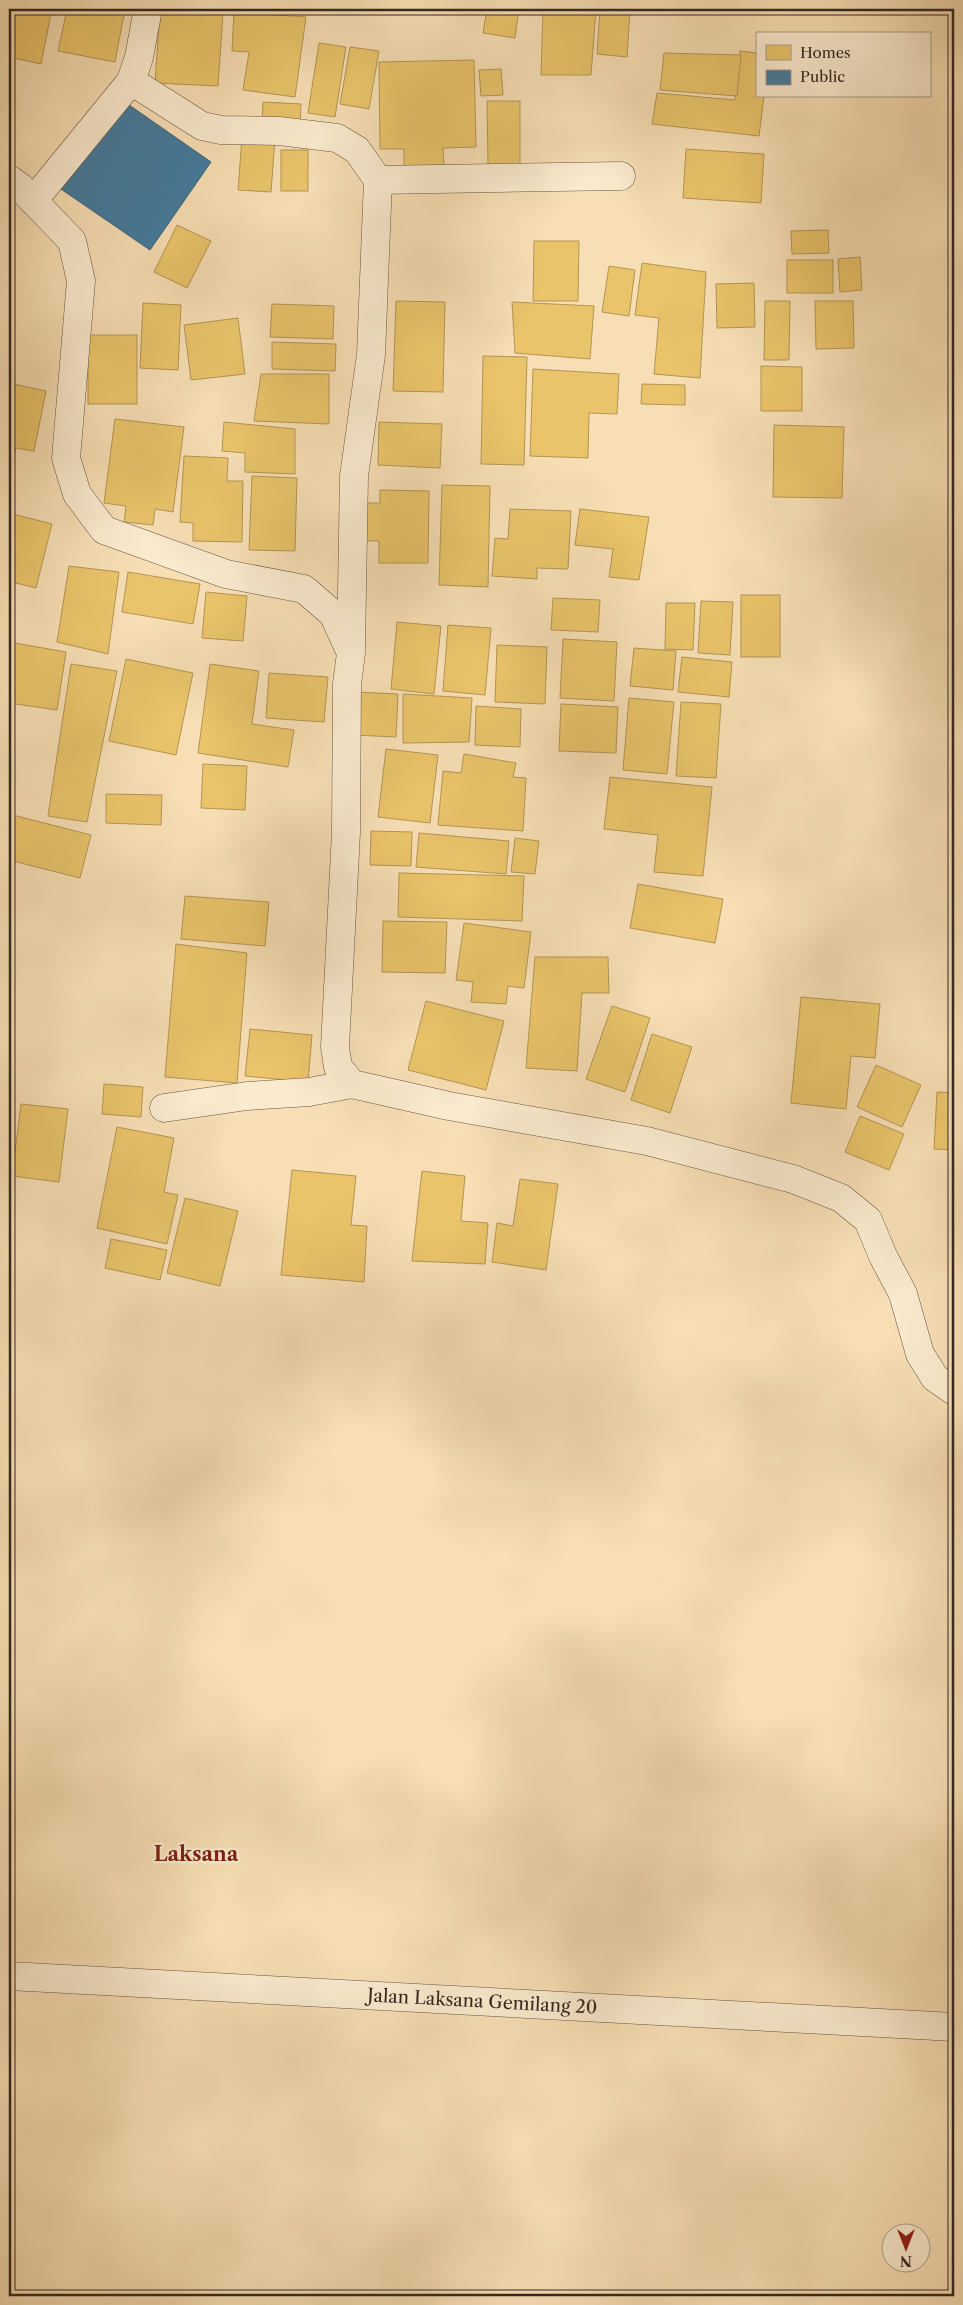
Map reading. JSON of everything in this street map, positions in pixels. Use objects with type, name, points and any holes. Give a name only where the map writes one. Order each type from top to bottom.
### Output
[{"type":"street","points":[[33,200],[131,81],[139,58],[148,9]]},
{"type":"street","points":[[131,81],[202,126],[221,130],[279,131],[337,138],[357,150],[378,180],[371,355],[354,476],[351,652],[347,684],[346,832],[335,1047],[338,1067],[352,1084]]},
{"type":"street","points":[[378,180],[621,176]]},
{"type":"street","points":[[9,179],[33,200],[72,241],[81,281],[66,458],[77,494],[104,530],[226,574],[304,589],[332,614],[351,652]]},
{"type":"street","points":[[164,1108],[248,1096],[309,1092],[352,1084],[450,1106],[647,1141],[793,1178],[841,1198],[868,1220],[883,1256],[903,1294],[920,1354],[935,1378],[954,1391]]},
{"type":"street","name":"Jalan Laksana Gemilang 20","points":[[9,1976],[954,2027]]},
{"type":"building: Homes","points":[[9,9],[52,9],[41,64],[9,57]]},
{"type":"building: Homes","points":[[67,9],[125,9],[115,62],[58,51]]},
{"type":"building: Homes","points":[[160,9],[223,13],[218,86],[155,83]]},
{"type":"building: Homes","points":[[487,9],[519,9],[515,38],[483,33]]},
{"type":"building: Homes","points":[[543,9],[596,9],[591,75],[541,75]]},
{"type":"building: Homes","points":[[600,9],[630,9],[627,57],[597,54]]},
{"type":"building: Homes","points":[[234,12],[306,17],[295,97],[243,90],[249,52],[232,51]]},
{"type":"building: Homes","points":[[319,43],[346,47],[335,117],[308,113]]},
{"type":"building: Homes","points":[[350,47],[379,51],[369,109],[340,104]]},
{"type":"building: Homes","points":[[740,51],[756,53],[756,98],[764,98],[759,136],[652,124],[657,93],[735,100]]},
{"type":"building: Homes","points":[[664,53],[741,55],[737,96],[660,90]]},
{"type":"building: Homes","points":[[474,60],[476,147],[443,148],[444,167],[404,167],[404,149],[380,149],[379,62]]},
{"type":"building: Homes","points":[[501,69],[503,95],[481,96],[479,70]]},
{"type":"building: Homes","points":[[487,101],[520,101],[520,164],[488,165]]},
{"type":"building: Homes","points":[[263,102],[301,104],[300,124],[262,122]]},
{"type":"building: Homes","points":[[242,137],[275,139],[271,192],[238,190]]},
{"type":"building: Homes","points":[[686,149],[764,154],[761,203],[683,198]]},
{"type":"building: Homes","points":[[281,150],[308,150],[308,191],[281,191]]},
{"type":"building: Homes","points":[[177,225],[211,241],[187,288],[154,272]]},
{"type":"building: Homes","points":[[828,230],[829,253],[792,254],[791,231]]},
{"type":"building: Homes","points":[[534,241],[579,241],[578,301],[533,301]]},
{"type":"building: Homes","points":[[860,257],[862,290],[840,292],[838,259]]},
{"type":"building: Homes","points":[[787,260],[833,260],[833,293],[787,293]]},
{"type":"building: Homes","points":[[642,263],[706,272],[700,378],[654,374],[659,318],[635,315]]},
{"type":"building: Homes","points":[[609,266],[635,270],[629,316],[602,312]]},
{"type":"building: Homes","points":[[754,283],[755,327],[717,328],[716,284]]},
{"type":"building: Homes","points":[[396,301],[445,302],[443,392],[393,391]]},
{"type":"building: Homes","points":[[765,301],[790,301],[789,360],[764,360]]},
{"type":"building: Homes","points":[[815,301],[853,301],[854,348],[816,349]]},
{"type":"building: Homes","points":[[512,302],[594,306],[590,359],[515,353]]},
{"type":"building: Homes","points":[[143,303],[181,305],[178,370],[140,368]]},
{"type":"building: Homes","points":[[272,304],[334,306],[333,339],[270,337]]},
{"type":"building: Homes","points":[[238,318],[245,374],[191,380],[184,325]]},
{"type":"building: Homes","points":[[88,335],[137,335],[137,404],[88,404]]},
{"type":"building: Homes","points":[[272,342],[336,344],[335,371],[272,369]]},
{"type":"building: Homes","points":[[483,356],[527,357],[524,465],[481,464]]},
{"type":"building: Homes","points":[[761,366],[802,367],[802,411],[761,411]]},
{"type":"building: Homes","points":[[533,369],[619,374],[617,414],[589,413],[588,458],[530,456]]},
{"type":"building: Homes","points":[[261,374],[329,374],[329,424],[254,421]]},
{"type":"building: Homes","points":[[9,383],[46,391],[34,451],[16,448],[12,463],[9,462]]},
{"type":"building: Homes","points":[[642,384],[685,385],[685,405],[641,404]]},
{"type":"building: Homes","points":[[115,419],[184,427],[173,512],[155,509],[153,525],[124,522],[126,506],[104,503]]},
{"type":"building: Homes","points":[[224,422],[295,429],[295,474],[245,472],[245,453],[222,451]]},
{"type":"building: Homes","points":[[379,422],[442,424],[440,468],[378,465]]},
{"type":"building: Homes","points":[[774,425],[844,427],[842,498],[773,497]]},
{"type":"building: Homes","points":[[184,456],[228,458],[227,481],[243,481],[242,542],[193,541],[193,523],[180,522]]},
{"type":"building: Homes","points":[[252,476],[297,478],[295,551],[249,550]]},
{"type":"building: Homes","points":[[442,485],[490,486],[488,587],[439,585]]},
{"type":"building: Homes","points":[[380,490],[429,491],[428,563],[379,563],[379,541],[364,541],[363,503],[380,503]]},
{"type":"building: Homes","points":[[510,509],[571,511],[568,569],[537,568],[537,579],[492,576],[495,538],[508,539]]},
{"type":"building: Homes","points":[[580,509],[649,517],[639,580],[609,577],[613,549],[575,545]]},
{"type":"building: Homes","points":[[9,513],[52,524],[36,588],[12,582],[9,594]]},
{"type":"building: Homes","points":[[69,566],[119,572],[108,654],[57,642]]},
{"type":"building: Homes","points":[[128,572],[200,584],[193,624],[122,612]]},
{"type":"building: Homes","points":[[206,592],[247,596],[243,641],[202,638]]},
{"type":"building: Homes","points":[[741,595],[780,595],[780,657],[741,657]]},
{"type":"building: Homes","points":[[553,598],[600,600],[598,632],[551,630]]},
{"type":"building: Homes","points":[[701,601],[733,602],[730,655],[698,653]]},
{"type":"building: Homes","points":[[666,603],[695,603],[693,650],[665,649]]},
{"type":"building: Homes","points":[[397,622],[441,626],[434,694],[391,689]]},
{"type":"building: Homes","points":[[448,625],[491,628],[485,695],[443,691]]},
{"type":"building: Homes","points":[[563,639],[617,642],[614,701],[560,698]]},
{"type":"building: Homes","points":[[9,642],[66,652],[57,710],[9,703]]},
{"type":"building: Homes","points":[[497,645],[547,647],[545,704],[495,702]]},
{"type":"building: Homes","points":[[634,648],[676,651],[673,690],[630,686]]},
{"type":"building: Homes","points":[[682,657],[732,662],[729,697],[678,692]]},
{"type":"building: Homes","points":[[126,659],[193,673],[176,755],[109,741]]},
{"type":"building: Homes","points":[[71,664],[117,671],[87,822],[48,816]]},
{"type":"building: Homes","points":[[210,664],[259,671],[252,724],[294,730],[288,767],[198,753]]},
{"type":"building: Homes","points":[[269,673],[328,677],[324,722],[266,718]]},
{"type":"building: Homes","points":[[355,692],[398,694],[396,737],[353,735]]},
{"type":"building: Homes","points":[[403,694],[472,698],[469,742],[403,743]]},
{"type":"building: Homes","points":[[629,698],[674,702],[667,774],[623,770]]},
{"type":"building: Homes","points":[[681,702],[721,704],[716,778],[676,776]]},
{"type":"building: Homes","points":[[561,704],[618,707],[616,753],[559,751]]},
{"type":"building: Homes","points":[[476,706],[521,709],[520,747],[475,745]]},
{"type":"building: Homes","points":[[386,749],[438,755],[430,823],[378,817]]},
{"type":"building: Homes","points":[[464,754],[516,763],[513,777],[526,778],[523,831],[438,825],[443,771],[461,773]]},
{"type":"building: Homes","points":[[203,764],[247,766],[245,810],[201,808]]},
{"type":"building: Homes","points":[[610,777],[712,787],[703,876],[654,872],[658,835],[604,829]]},
{"type":"building: Homes","points":[[106,794],[162,795],[161,825],[106,823]]},
{"type":"building: Homes","points":[[9,814],[91,835],[80,878],[9,860]]},
{"type":"building: Homes","points":[[371,831],[412,832],[411,866],[370,865]]},
{"type":"building: Homes","points":[[419,833],[509,841],[506,874],[416,867]]},
{"type":"building: Homes","points":[[515,838],[539,841],[535,874],[511,872]]},
{"type":"building: Homes","points":[[399,873],[524,876],[522,921],[398,917]]},
{"type":"building: Homes","points":[[638,884],[723,899],[715,943],[630,928]]},
{"type":"building: Homes","points":[[185,896],[269,902],[265,946],[181,939]]},
{"type":"building: Homes","points":[[383,921],[447,922],[445,973],[382,972]]},
{"type":"building: Homes","points":[[464,923],[531,932],[524,988],[508,986],[506,1004],[471,1002],[473,982],[456,980]]},
{"type":"building: Homes","points":[[176,944],[247,953],[237,1083],[165,1077]]},
{"type":"building: Homes","points":[[535,957],[608,957],[609,993],[582,993],[577,1071],[526,1068]]},
{"type":"building: Homes","points":[[801,997],[880,1004],[875,1058],[851,1056],[846,1109],[791,1103]]},
{"type":"building: Homes","points":[[426,1001],[504,1021],[486,1090],[408,1070]]},
{"type":"building: Homes","points":[[612,1006],[650,1018],[625,1092],[586,1079]]},
{"type":"building: Homes","points":[[250,1029],[312,1035],[308,1082],[245,1076]]},
{"type":"building: Homes","points":[[652,1034],[692,1047],[670,1113],[631,1100]]},
{"type":"building: Homes","points":[[876,1065],[921,1085],[902,1127],[857,1107]]},
{"type":"building: Homes","points":[[104,1084],[143,1087],[141,1117],[102,1114]]},
{"type":"building: Homes","points":[[937,1092],[954,1093],[954,1150],[934,1149]]},
{"type":"building: Homes","points":[[21,1104],[68,1109],[59,1182],[12,1176]]},
{"type":"building: Homes","points":[[860,1116],[904,1134],[889,1170],[845,1152]]},
{"type":"building: Homes","points":[[117,1127],[174,1138],[164,1192],[178,1195],[167,1244],[97,1228]]},
{"type":"building: Homes","points":[[292,1170],[356,1176],[351,1225],[367,1226],[364,1282],[281,1275]]},
{"type":"building: Homes","points":[[422,1171],[465,1176],[461,1221],[488,1223],[485,1264],[412,1261]]},
{"type":"building: Homes","points":[[520,1179],[558,1184],[546,1270],[492,1262],[497,1223],[513,1226]]},
{"type":"building: Homes","points":[[185,1198],[238,1211],[220,1286],[167,1273]]},
{"type":"building: Homes","points":[[111,1239],[167,1250],[160,1280],[105,1268]]},
{"type":"building: Public","points":[[119,98],[211,162],[150,250],[58,187]]},
{"type":"district","name":"Laksana","points":[[196,1854]]}]
